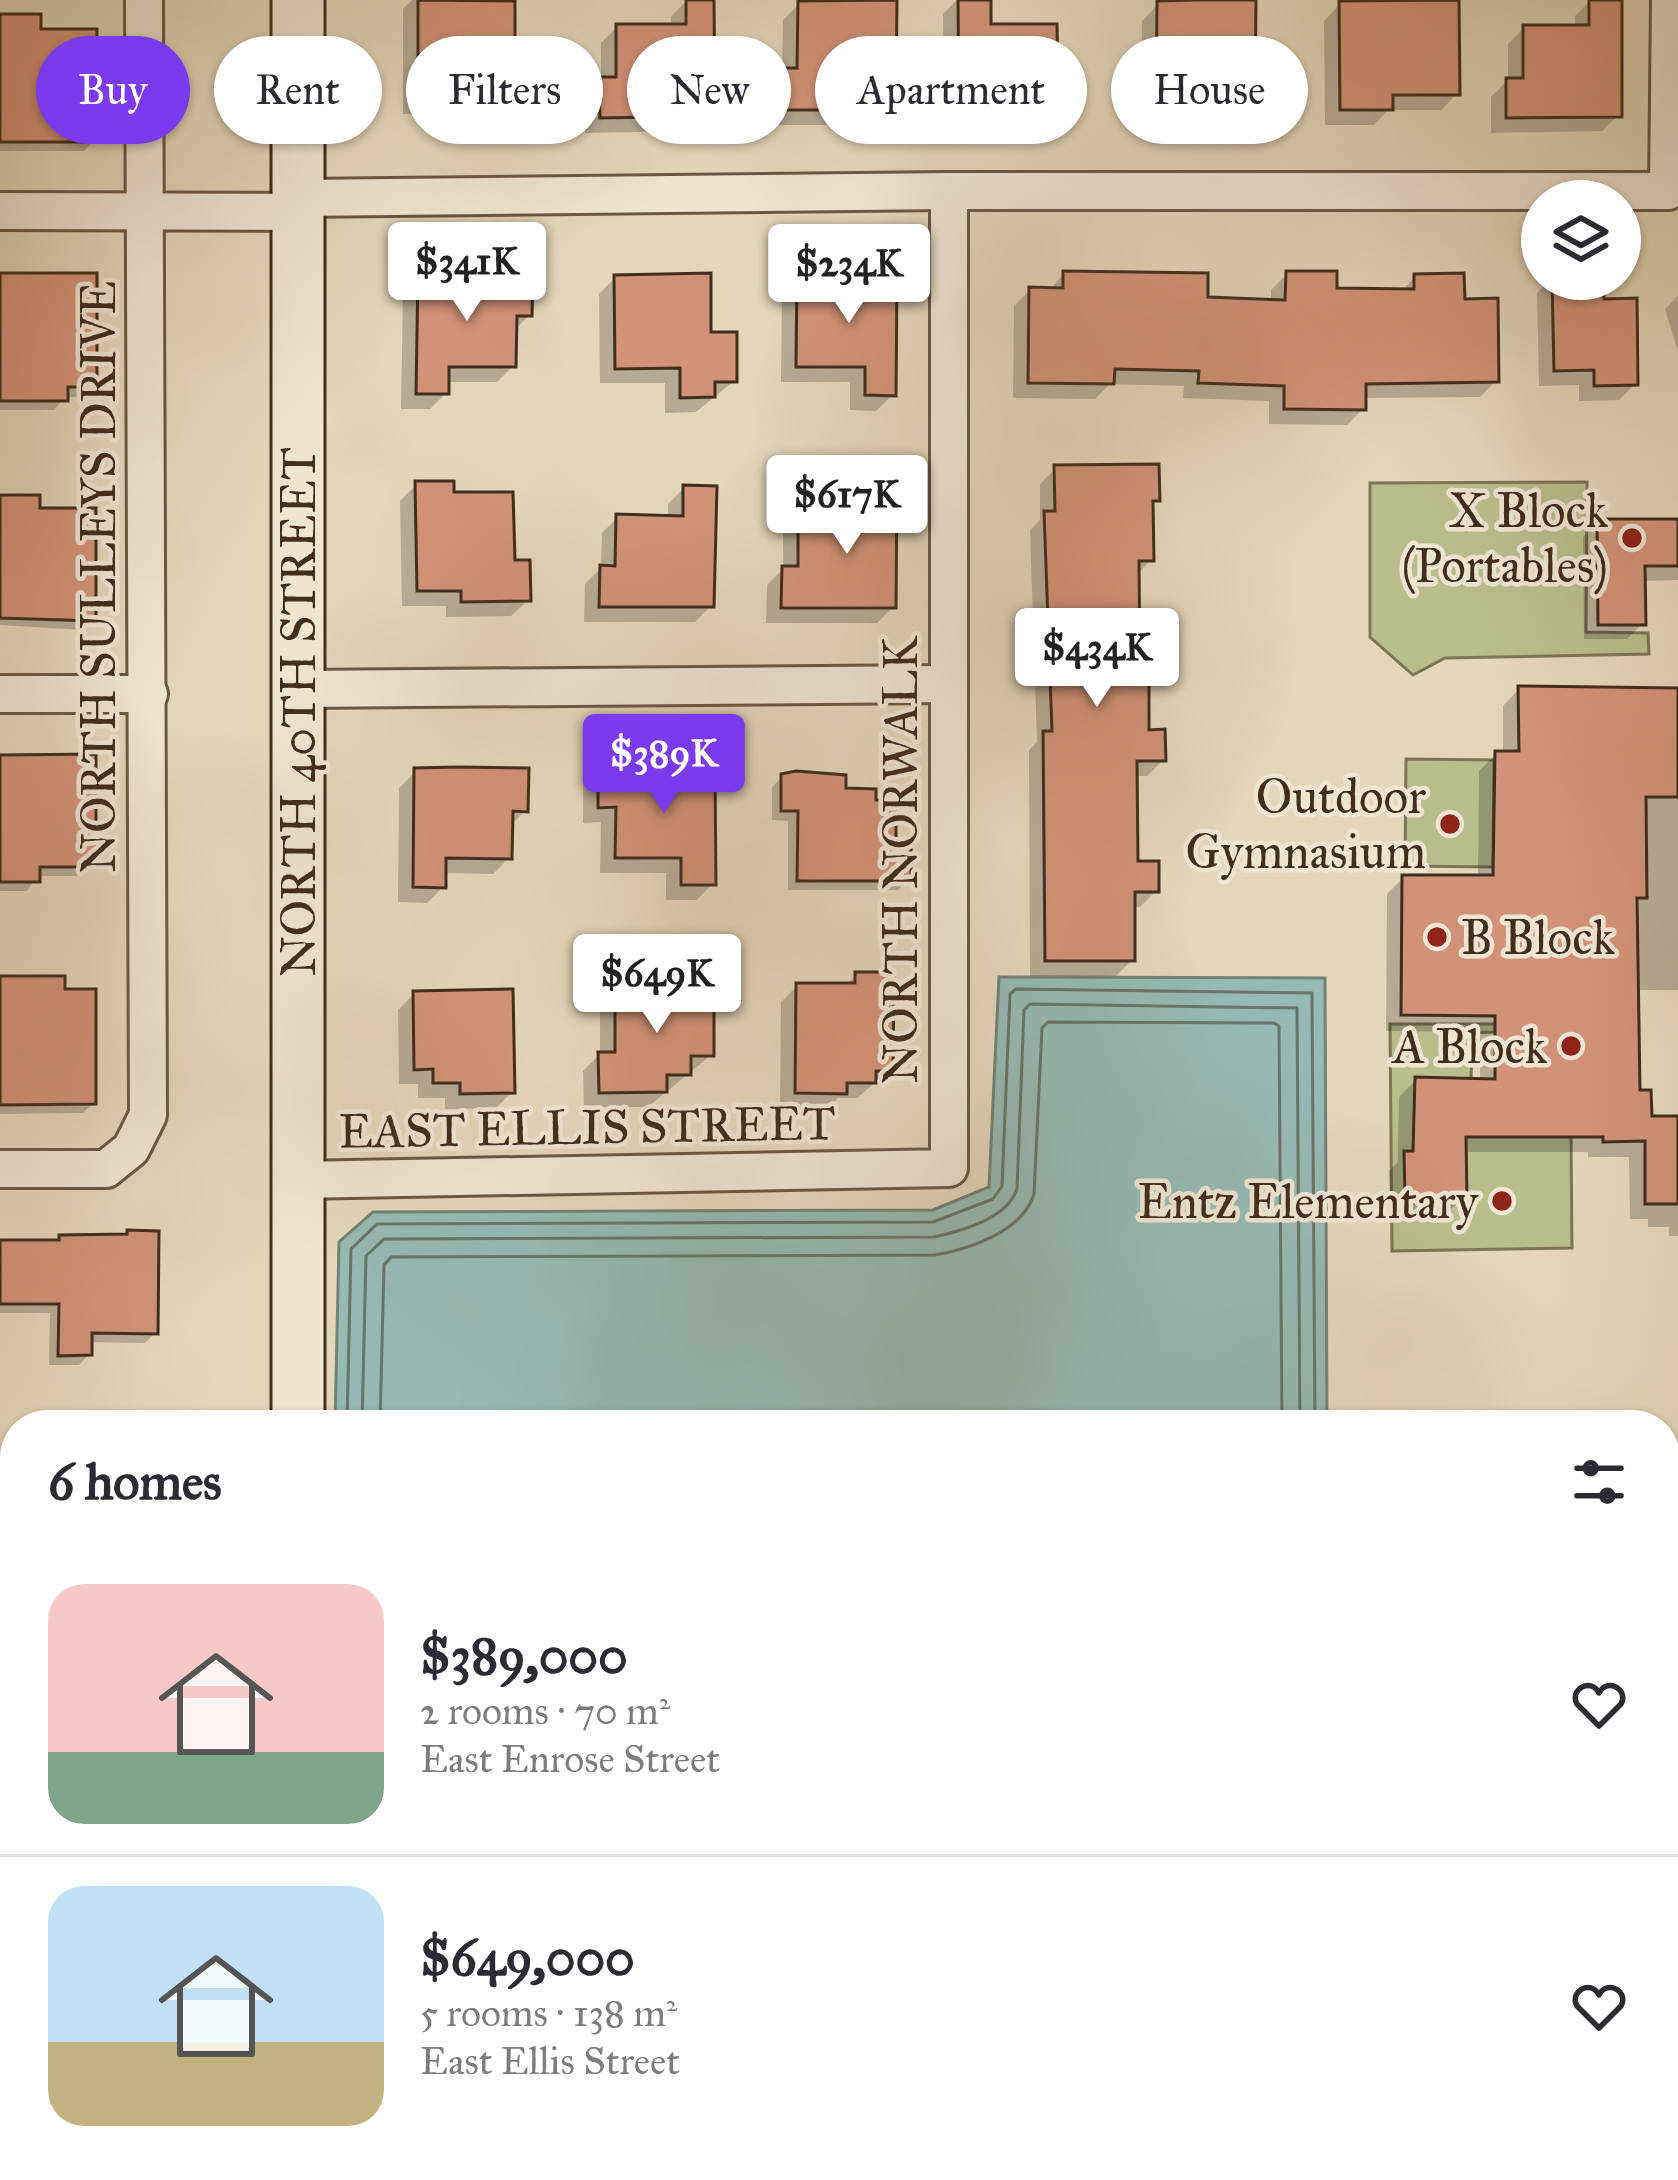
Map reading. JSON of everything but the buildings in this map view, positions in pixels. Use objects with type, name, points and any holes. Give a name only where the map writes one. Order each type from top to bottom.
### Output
[{"type":"street","name":"NORTH SULLEYS DRIVE","points":[[0,1168],[106,1169],[131,1149],[148,1115],[144,0]]},
{"type":"street","name":"NORTH 40TH STREET","points":[[298,0],[298,1410]]},
{"type":"street","points":[[0,211],[949,191],[1668,191],[1670,0]]},
{"type":"street","name":"NORTH NORWALK","points":[[949,191],[949,1168]]},
{"type":"street","points":[[298,689],[946,684]]},
{"type":"street","points":[[0,694],[149,694]]},
{"type":"street","name":"EAST ELLIS STREET","points":[[298,1180],[949,1168]]},
{"type":"green space","points":[[1587,482],[1586,632],[1648,633],[1649,654],[1445,658],[1413,675],[1370,637],[1370,483]]},
{"type":"green space","name":"Outdoor Gymnasium","points":[[1406,759],[1494,760],[1493,867],[1405,866]]},
{"type":"green space","points":[[1390,1024],[1495,1024],[1495,1032],[1462,1033],[1463,1039],[1472,1039],[1471,1083],[1571,1136],[1572,1248],[1392,1251]]},
{"type":"water","points":[[999,977],[1325,978],[1327,1410],[335,1410],[339,1242],[373,1212],[933,1210],[989,1187]]},
{"type":"place","name":"X Block (Portables)","points":[[1632,538]]},
{"type":"place","name":"Outdoor Gymnasium","points":[[1450,824]]},
{"type":"place","name":"B Block","points":[[1437,937]]},
{"type":"place","name":"A Block","points":[[1571,1046]]},
{"type":"place","name":"Entz Elementary","points":[[1502,1201]]}]
